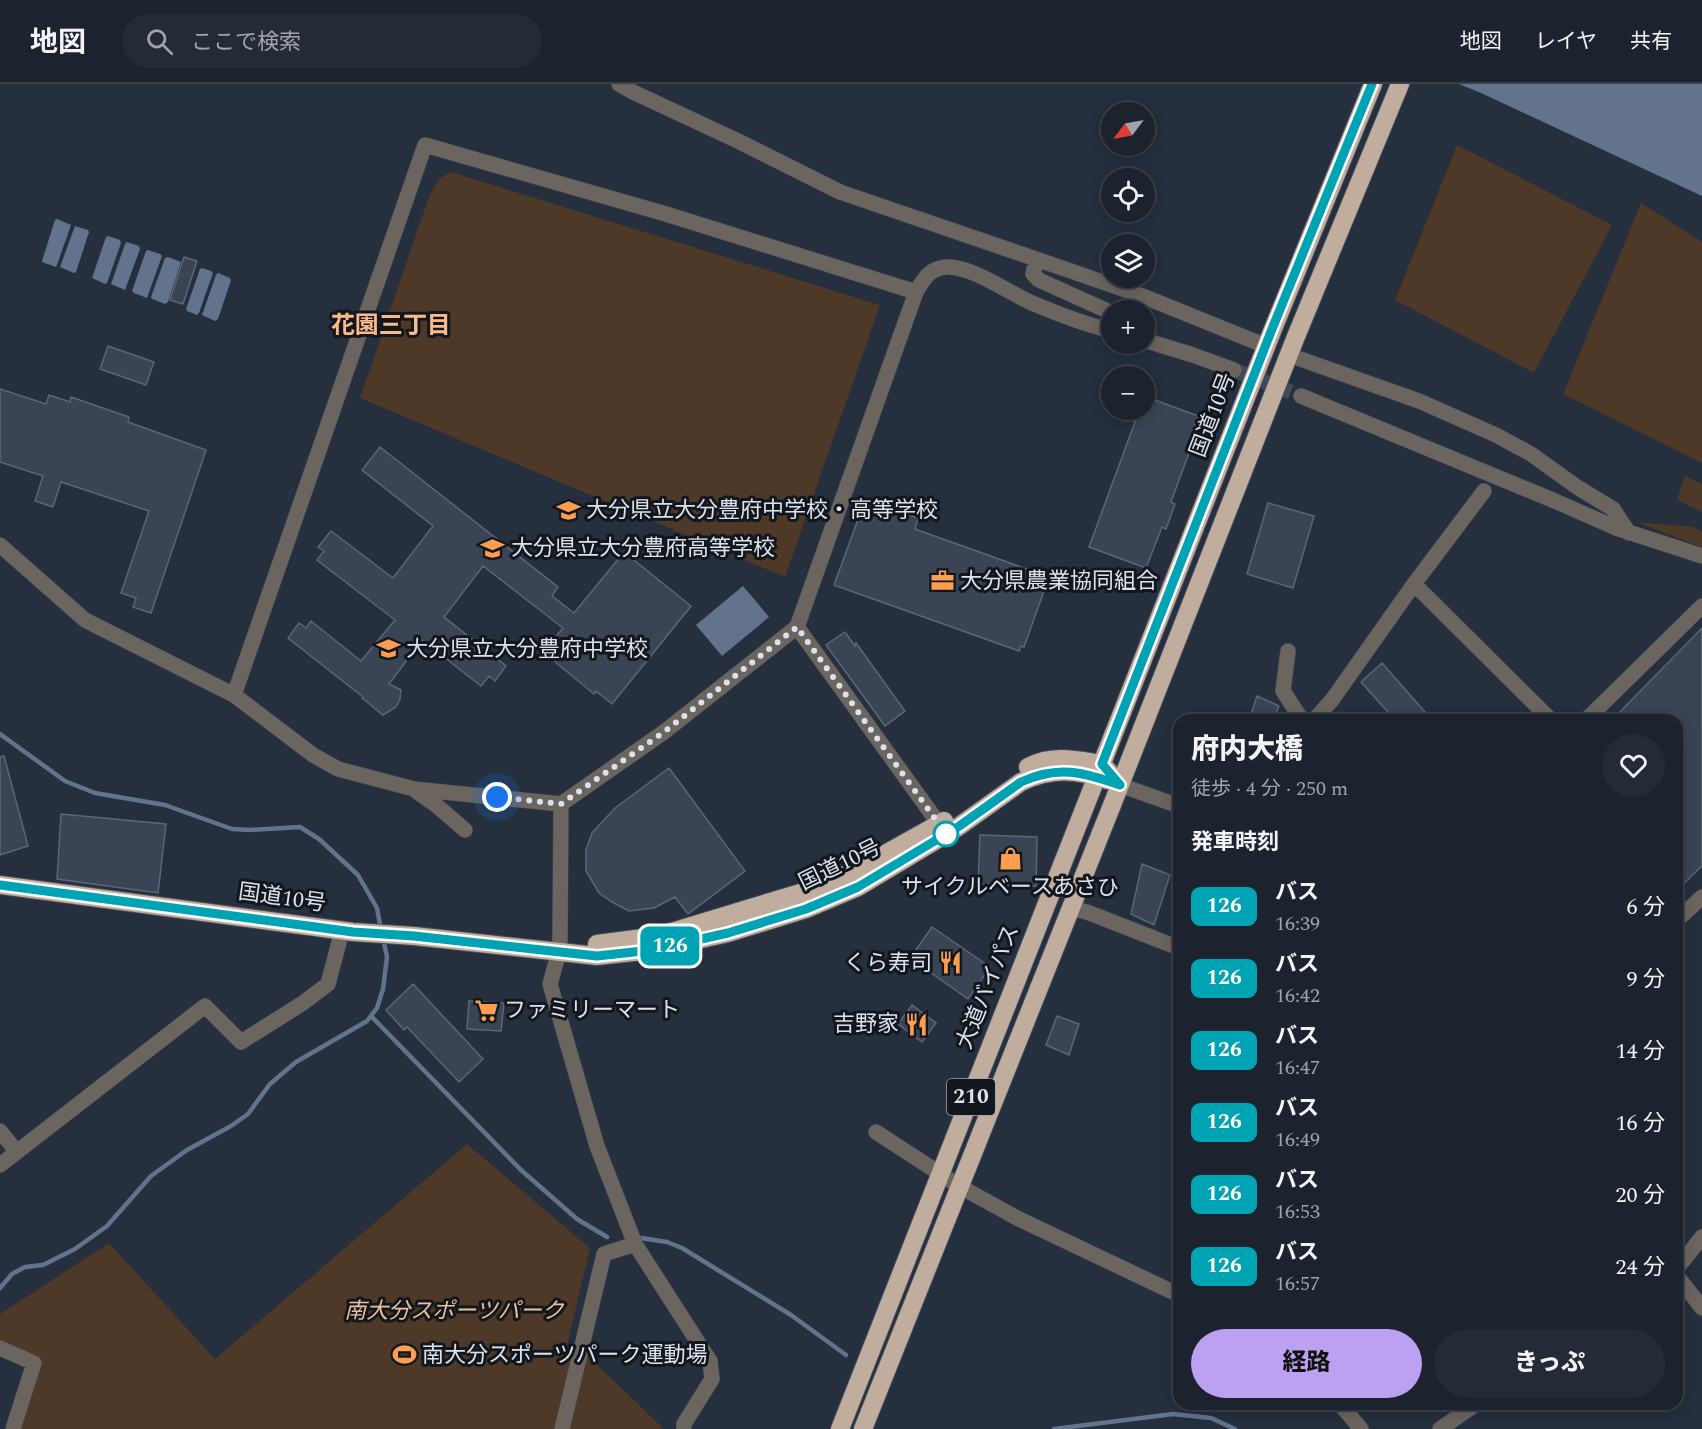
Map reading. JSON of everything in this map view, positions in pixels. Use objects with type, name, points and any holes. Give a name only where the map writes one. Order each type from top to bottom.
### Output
[{"type":"highway","name":"国道10号","points":[[1100,770],[1269,338],[1372,84]]},
{"type":"highway","points":[[1120,785],[1292,347],[1400,84]]},
{"type":"highway","name":"国道10号","points":[[559,952],[597,944],[658,936],[800,893],[851,873],[939,824],[1004,780],[1035,763],[1058,758],[1100,770],[1120,785]]},
{"type":"highway","name":"国道10号","points":[[0,885],[348,931],[597,956],[652,950],[728,933],[806,909],[858,887],[958,827],[1021,782],[1061,771],[1100,770]]},
{"type":"highway","name":"大道バイパス","points":[[840,1429],[1100,770]]},
{"type":"highway","name":"大道バイパス","points":[[863,1429],[1120,785]]},
{"type":"street","points":[[619,84],[840,192],[1269,338]]},
{"type":"street","points":[[234,695],[425,145],[666,214],[916,292]]},
{"type":"street","points":[[1039,260],[1033,274],[1039,280],[1101,308]]},
{"type":"street","points":[[0,545],[85,620],[234,695],[313,756],[338,769],[414,789],[561,804],[664,732],[797,627],[916,292],[925,276],[945,267],[959,267],[1031,303],[1101,328]]},
{"type":"street","points":[[1155,342],[1234,370]]},
{"type":"street","points":[[1292,347],[1496,435],[1531,454],[1613,509],[1629,532]]},
{"type":"street","points":[[1301,396],[1629,532],[1702,556]]},
{"type":"street","points":[[1319,714],[1332,700],[1414,584],[1484,491]]},
{"type":"street","points":[[1414,584],[1545,714]]},
{"type":"street","points":[[1592,714],[1702,606]]},
{"type":"street","points":[[797,627],[939,824]]},
{"type":"street","points":[[1288,651],[1283,691],[1298,714]]},
{"type":"street","points":[[1120,785],[1173,804]]},
{"type":"street","points":[[414,789],[465,830]]},
{"type":"street","points":[[561,804],[559,952],[550,984],[597,1146],[635,1244],[710,1360],[711,1379],[684,1424],[684,1429]]},
{"type":"street","points":[[1683,914],[1702,897]]},
{"type":"street","points":[[1070,908],[1087,912],[1173,946]]},
{"type":"street","points":[[0,1165],[205,1006],[241,1042],[303,1003],[328,984],[348,931]]},
{"type":"street","points":[[0,1131],[16,1152]]},
{"type":"street","points":[[876,1132],[959,1186],[1017,1218],[1173,1292]]},
{"type":"street","points":[[1683,1261],[1702,1238]]},
{"type":"street","points":[[562,1429],[604,1254],[635,1244]]},
{"type":"street","points":[[1683,1284],[1702,1308]]},
{"type":"street","points":[[0,1348],[34,1363],[12,1429]]},
{"type":"street","points":[[1345,1410],[1361,1429]]},
{"type":"street","points":[[1440,1429],[1467,1410]]},
{"type":"green space","points":[[1457,145],[1612,225],[1534,373],[1395,300]]},
{"type":"green space","points":[[451,172],[880,305],[785,577],[360,398],[430,194],[440,178]]},
{"type":"green space","points":[[1641,203],[1702,242],[1702,463],[1563,394]]},
{"type":"green space","points":[[1685,476],[1702,484],[1702,512],[1677,500]]},
{"type":"green space","points":[[1636,522],[1693,527],[1702,532],[1702,547]]},
{"type":"green space","name":"南大分スポーツパーク","points":[[467,1144],[590,1248],[566,1350],[588,1356],[664,1429],[17,1429],[38,1362],[0,1345],[0,1314],[109,1243],[215,1359]]},
{"type":"water","points":[[1459,84],[1702,84],[1702,196],[1481,93]]},
{"type":"water","points":[[57,219],[71,225],[56,267],[42,261]]},
{"type":"water","points":[[75,226],[89,232],[74,273],[60,267]]},
{"type":"water","points":[[108,236],[120,240],[121,243],[105,284],[92,278]]},
{"type":"water","points":[[127,242],[139,246],[140,249],[125,290],[111,284]]},
{"type":"water","points":[[148,250],[162,256],[147,298],[132,291]]},
{"type":"water","points":[[165,258],[181,262],[168,302],[165,304],[151,297]]},
{"type":"water","points":[[202,268],[213,273],[197,315],[186,309]]},
{"type":"water","points":[[218,273],[231,280],[218,319],[215,321],[202,315]]},
{"type":"water","points":[[743,586],[769,617],[722,656],[696,625]]},
{"type":"building","points":[[184,257],[197,261],[183,304],[170,300]]},
{"type":"building","points":[[108,346],[154,362],[146,385],[100,369]]},
{"type":"building","points":[[0,389],[46,404],[49,395],[70,402],[71,397],[129,417],[128,422],[206,450],[151,613],[133,607],[136,598],[121,593],[149,511],[61,482],[53,507],[35,501],[43,476],[0,462]]},
{"type":"building","points":[[1155,400],[1198,416],[1193,431],[1208,436],[1203,449],[1192,445],[1171,502],[1175,504],[1166,529],[1162,527],[1146,568],[1089,547],[1136,420],[1155,420]]},
{"type":"building","points":[[380,447],[558,587],[552,596],[574,613],[624,552],[691,606],[612,704],[596,691],[594,694],[543,652],[563,628],[483,566],[444,617],[506,666],[495,681],[489,676],[481,686],[422,640],[389,684],[401,690],[400,699],[396,707],[383,715],[288,638],[299,623],[306,628],[311,621],[361,661],[395,620],[317,560],[324,551],[318,547],[331,531],[393,578],[433,526],[362,470]]},
{"type":"building","name":"大分県農業協同組合","points":[[864,503],[880,509],[881,505],[918,518],[915,529],[1049,577],[1024,647],[1021,646],[1019,651],[834,585]]},
{"type":"building","points":[[1268,503],[1314,516],[1293,588],[1247,574]]},
{"type":"building","points":[[1702,628],[1702,866],[1683,884],[1683,714],[1618,714]]},
{"type":"building","points":[[845,632],[855,646],[856,643],[905,711],[885,726],[826,645]]},
{"type":"building","points":[[1382,663],[1427,714],[1390,714],[1361,682]]},
{"type":"building","points":[[1257,696],[1279,706],[1276,714],[1251,714]]},
{"type":"building","points":[[4,756],[28,846],[0,855],[0,757]]},
{"type":"building","points":[[669,768],[745,871],[688,914],[675,897],[654,908],[629,911],[599,893],[586,871],[586,850],[592,833],[615,808]]},
{"type":"building","points":[[61,814],[166,824],[158,893],[57,879]]},
{"type":"building","points":[[980,835],[1037,837],[1036,886],[978,884]]},
{"type":"building","points":[[1142,864],[1170,875],[1154,925],[1131,914]]},
{"type":"building","name":"くら寿司","points":[[932,927],[990,967],[968,999],[910,958]]},
{"type":"building","points":[[413,984],[483,1059],[459,1082],[407,1027],[404,1030],[386,1010]]},
{"type":"building","name":"ファミリーマート","points":[[469,1001],[504,1003],[501,1031],[467,1029]]},
{"type":"building","name":"吉野家","points":[[912,1005],[936,1023],[922,1042],[898,1024]]},
{"type":"building","points":[[1057,1016],[1079,1024],[1069,1055],[1046,1045]]},
{"type":"waterway","points":[[0,734],[65,781],[95,793],[165,805],[232,829],[300,827],[319,839],[358,875],[377,908],[381,930]]},
{"type":"waterway","points":[[0,1288],[12,1274],[25,1267],[43,1265],[75,1249],[107,1226],[151,1176],[187,1150],[248,1114],[270,1084],[296,1062],[367,1021],[377,1008],[383,989],[387,957],[383,938]]},
{"type":"waterway","points":[[371,1016],[521,1170],[577,1219],[607,1237]]},
{"type":"waterway","points":[[641,1238],[667,1242],[682,1248],[791,1315],[846,1355]]},
{"type":"waterway","points":[[1054,1429],[1173,1414],[1211,1418],[1235,1429]]},
{"type":"tunnel","points":[[1234,370],[1301,396]]},
{"type":"bus line","name":"126","points":[[0,885],[353,932],[414,936],[597,956],[652,950],[728,933],[806,909],[858,887],[958,827],[1021,782],[1033,777],[1061,771],[1074,772],[1120,785],[1102,764],[1272,329],[1372,84]]},
{"type":"place","name":"大分県立大分豊府中学校・高等学校","points":[[568,510]]},
{"type":"place","name":"大分県立大分豊府高等学校","points":[[493,548]]},
{"type":"place","name":"大分県農業協同組合","points":[[942,581]]},
{"type":"place","name":"大分県立大分豊府中学校","points":[[388,649]]},
{"type":"place","name":"サイクルベースあさひ","points":[[1010,858]]},
{"type":"place","name":"くら寿司","points":[[950,963]]},
{"type":"place","name":"ファミリーマート","points":[[486,1010]]},
{"type":"place","name":"吉野家","points":[[917,1024]]},
{"type":"place","name":"南大分スポーツパーク運動場","points":[[404,1355]]},
{"type":"district","name":"花園三丁目","points":[[391,326]]},
{"type":"route","points":[[497,797],[561,804],[664,732],[797,627],[946,834]]}]
